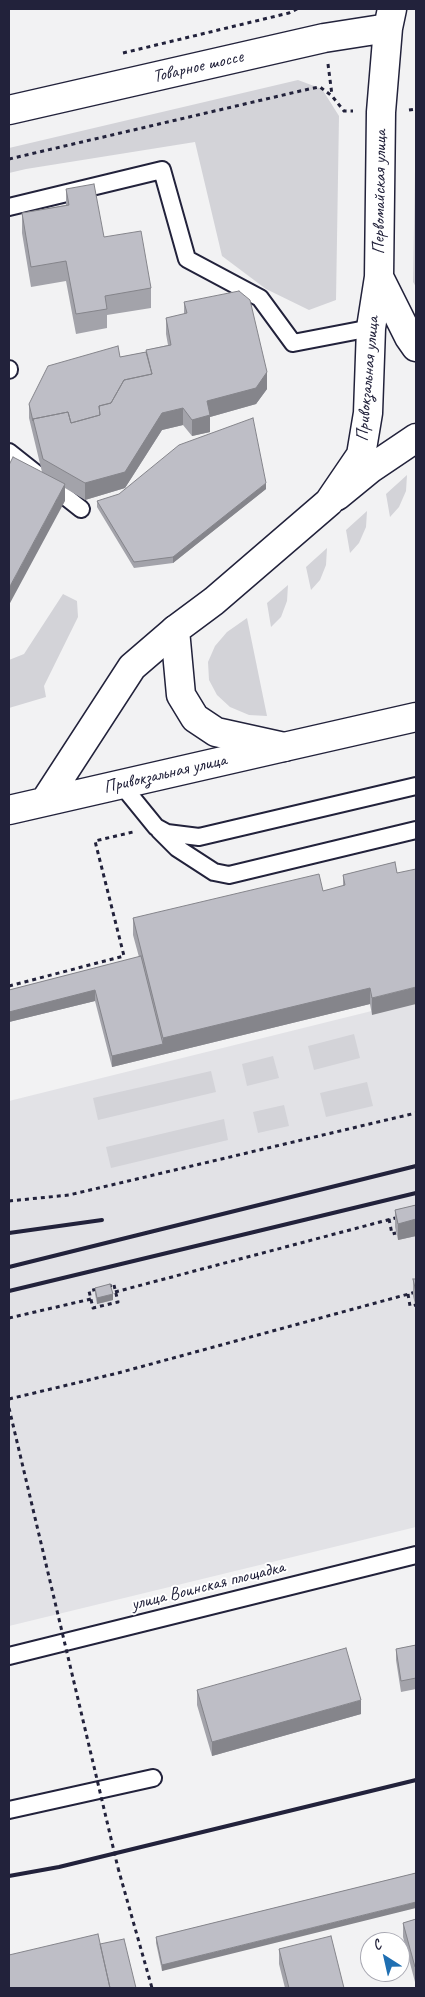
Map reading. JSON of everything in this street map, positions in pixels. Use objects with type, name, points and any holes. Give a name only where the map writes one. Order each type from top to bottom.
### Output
[{"type":"street","name":"Товарное шоссе","points":[[9,110],[324,38],[388,15]]},
{"type":"street","name":"Первомайская улица","points":[[388,15],[381,112],[379,278],[409,338],[416,347]]},
{"type":"street","name":"Привокзальная улица","points":[[329,502],[361,455],[368,413],[371,328],[379,278]]},
{"type":"street","name":"Привокзальная улица","points":[[45,801],[132,667],[175,630],[214,601],[329,502],[370,469],[416,438]]},
{"type":"street","name":"Привокзальная улица","points":[[175,630],[181,695],[195,718],[216,732],[284,747]]},
{"type":"street","name":"Привокзальная улица","points":[[9,810],[416,716]]},
{"type":"lane","points":[[9,207],[162,170],[187,259],[260,298],[293,344],[371,328]]},
{"type":"lane","points":[[9,452],[81,510]]},
{"type":"lane","points":[[121,784],[156,827],[177,848],[214,872],[229,875],[416,830]]},
{"type":"lane","points":[[156,827],[167,833],[198,837],[416,786]]},
{"type":"lane","name":"улица Воинская площадка","points":[[9,1656],[416,1555]]},
{"type":"lane","points":[[9,1810],[153,1778]]},
{"type":"path","points":[[115,55],[289,13],[297,9]]},
{"type":"path","points":[[9,159],[309,88],[320,87],[332,96],[344,111],[381,112],[416,110]]},
{"type":"path","points":[[9,1201],[69,1195],[416,1113]]},
{"type":"path","points":[[116,1292],[407,1215]]},
{"type":"path","points":[[389,1219],[392,1234],[396,1232]]},
{"type":"path","points":[[114,1285],[118,1302],[93,1308],[91,1299],[89,1291],[114,1285]]},
{"type":"path","points":[[9,1399],[118,1373],[416,1292]]},
{"type":"path","points":[[408,1294],[410,1306],[416,1305]]},
{"type":"path","points":[[9,1318],[91,1299]]},
{"type":"path","points":[[9,1408],[118,1868],[152,1988]]},
{"type":"shaded area","points":[[298,80],[322,89],[339,116],[336,300],[309,310],[266,289],[222,256],[195,142],[9,173],[9,148]]},
{"type":"shaded area","points":[[416,115],[416,287],[413,282]]},
{"type":"shaded area","points":[[407,475],[406,491],[399,507],[390,517],[386,494]]},
{"type":"shaded area","points":[[367,511],[366,527],[359,543],[350,553],[346,530]]},
{"type":"shaded area","points":[[327,548],[326,565],[320,580],[311,590],[306,567]]},
{"type":"shaded area","points":[[288,585],[287,601],[281,617],[271,627],[267,603]]},
{"type":"shaded area","points":[[63,594],[77,601],[78,617],[44,686],[46,697],[9,708],[9,660],[24,654]]},
{"type":"shaded area","points":[[247,618],[267,716],[249,715],[230,707],[217,695],[209,680],[208,662],[215,646],[227,632]]},
{"type":"shaded area","points":[[416,1000],[416,1527],[9,1626],[9,1101]]},
{"type":"shaded area","points":[[354,1034],[360,1058],[314,1070],[308,1046]]},
{"type":"shaded area","points":[[273,1056],[279,1078],[247,1086],[242,1064]]},
{"type":"shaded area","points":[[211,1071],[216,1092],[98,1120],[93,1098]]},
{"type":"shaded area","points":[[367,1082],[373,1106],[326,1117],[320,1093]]},
{"type":"shaded area","points":[[284,1105],[289,1126],[258,1133],[253,1112]]},
{"type":"shaded area","points":[[224,1119],[228,1140],[111,1168],[106,1147]]},
{"type":"building","points":[[94,184],[104,237],[141,231],[151,288],[105,296],[107,309],[76,314],[66,261],[31,267],[22,213],[69,205],[66,189]]},
{"type":"building","points":[[239,291],[250,300],[267,372],[256,388],[207,401],[210,415],[192,420],[183,408],[162,413],[125,472],[85,483],[43,459],[33,419],[68,412],[71,423],[100,415],[99,406],[111,403],[124,380],[152,374],[146,350],[171,345],[166,318],[187,313],[184,302]]},
{"type":"building","points":[[118,346],[120,357],[146,352],[152,374],[124,380],[111,403],[99,406],[100,415],[71,423],[68,412],[33,419],[33,421],[29,404],[48,366]]},
{"type":"building","points":[[253,418],[266,483],[173,557],[134,562],[97,501],[119,494],[179,445]]},
{"type":"building","points":[[13,457],[65,484],[9,588],[9,465]]},
{"type":"building","points":[[395,862],[397,873],[416,869],[416,987],[372,998],[370,988],[163,1038],[133,918],[319,874],[323,891],[345,885],[343,875]]},
{"type":"building","points":[[141,956],[163,1044],[112,1056],[95,990],[9,1012],[9,990]]},
{"type":"building","points":[[416,1205],[416,1219],[398,1224],[395,1210]]},
{"type":"building","points":[[413,1279],[416,1279],[416,1292]]},
{"type":"building","points":[[110,1284],[113,1294],[97,1298],[95,1288]]},
{"type":"building","points":[[416,1645],[416,1678],[401,1681],[396,1649]]},
{"type":"building","points":[[346,1648],[361,1700],[212,1742],[197,1690]]},
{"type":"building","points":[[416,1873],[416,1902],[162,1965],[156,1937]]},
{"type":"building","points":[[416,1919],[416,1967],[410,1949],[410,1932],[405,1932],[403,1923]]},
{"type":"building","points":[[98,1934],[110,1988],[9,1988],[9,1955]]},
{"type":"building","points":[[331,1936],[344,1988],[289,1988],[279,1949]]},
{"type":"building","points":[[124,1939],[136,1988],[110,1988],[100,1944]]},
{"type":"railway","points":[[9,1267],[416,1166]]},
{"type":"railway","points":[[9,1291],[416,1193]]},
{"type":"railway","points":[[9,1233],[102,1220]]},
{"type":"railway","points":[[9,1876],[59,1867],[416,1780]]}]
